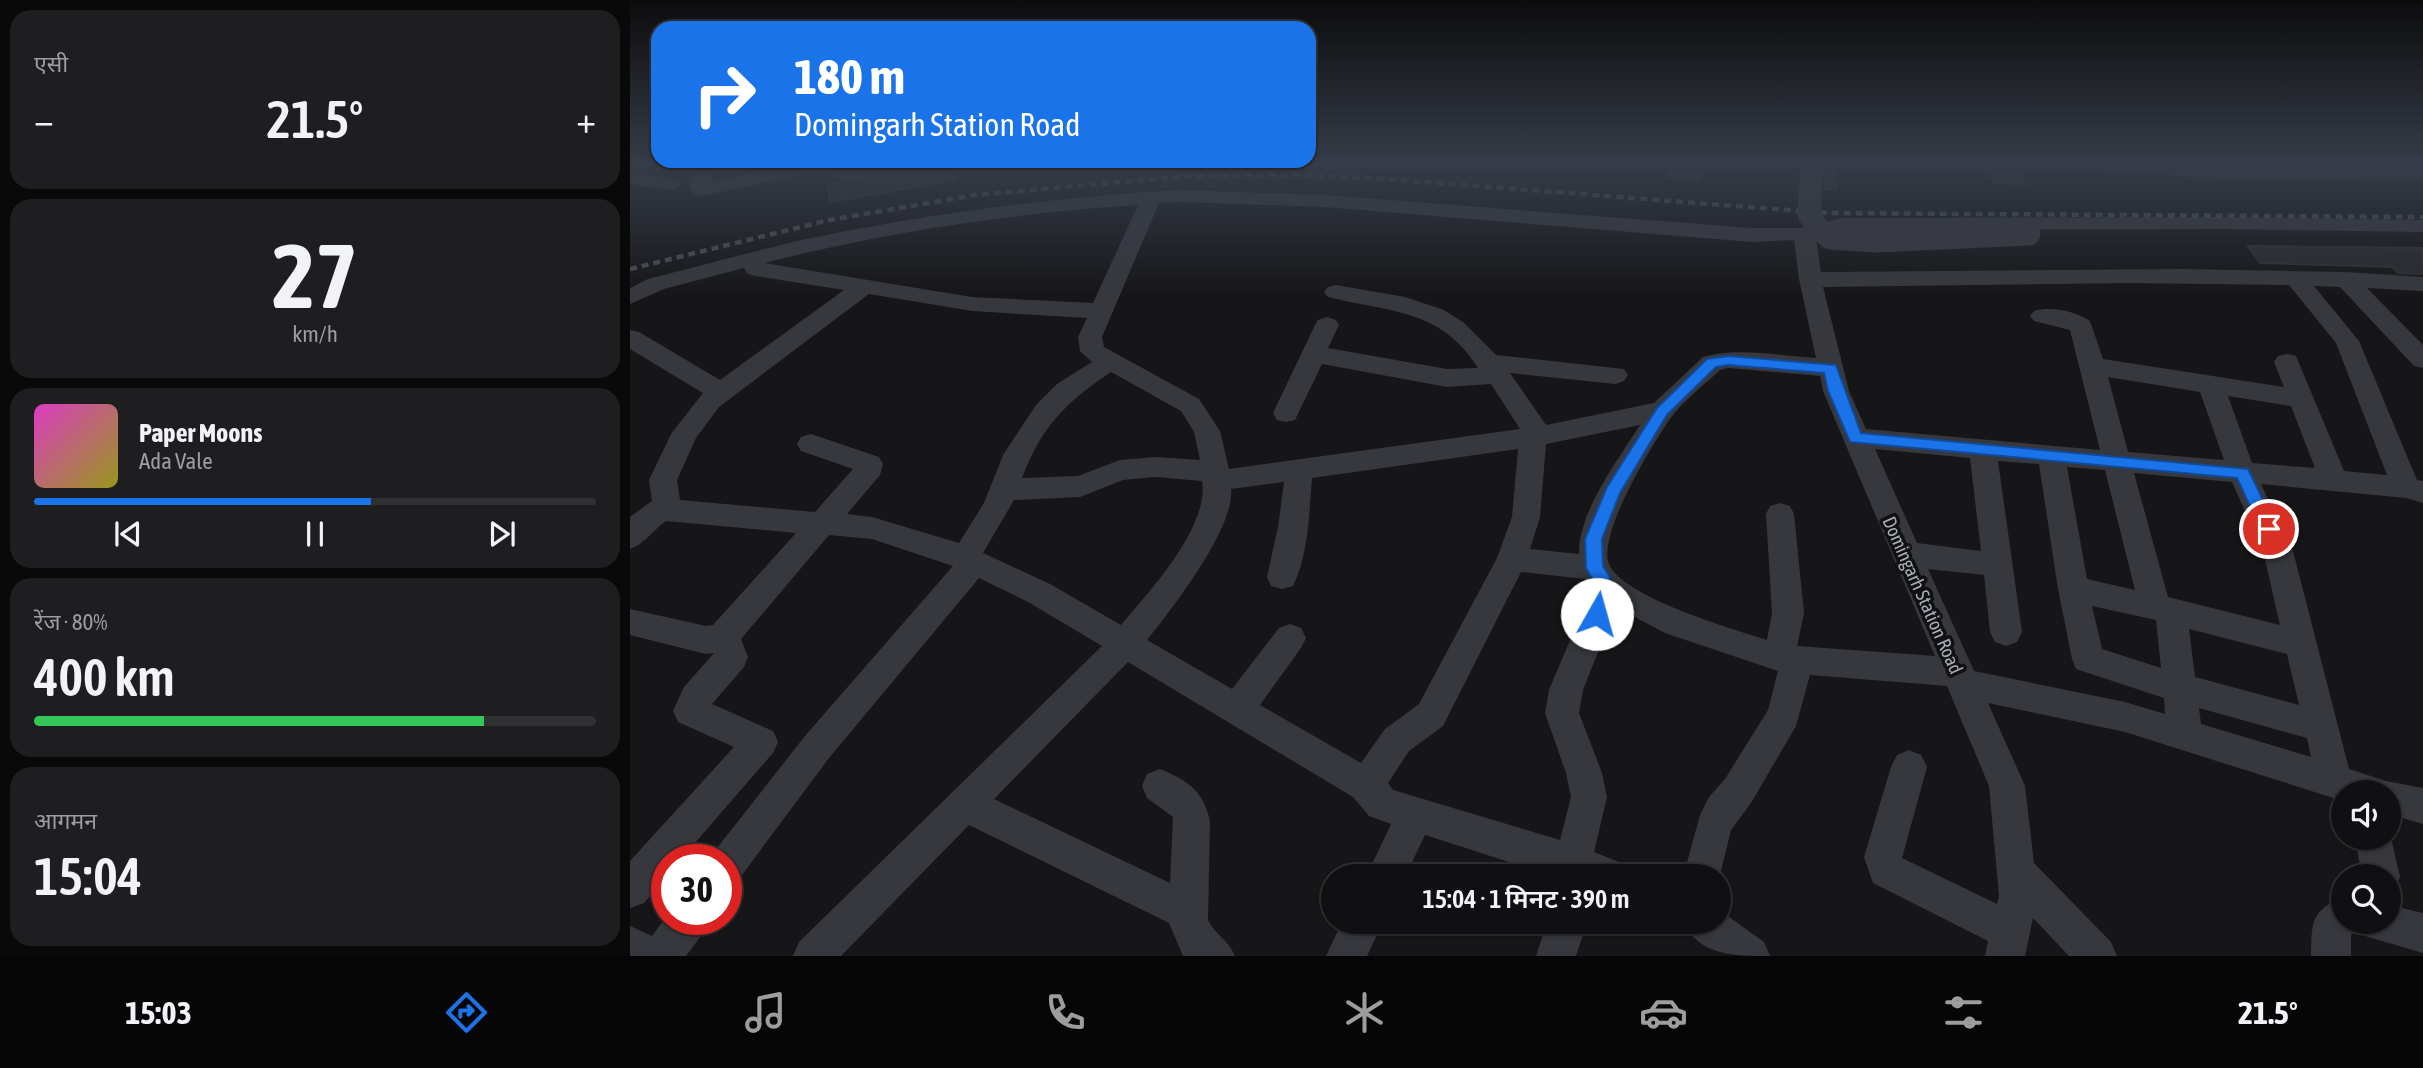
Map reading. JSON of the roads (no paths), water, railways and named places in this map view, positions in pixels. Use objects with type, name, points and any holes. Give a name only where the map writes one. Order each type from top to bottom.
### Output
[{"type":"street","points":[[630,297],[656,284],[802,247],[967,217],[1058,208]]},
{"type":"street","points":[[813,956],[1125,644],[1181,572],[1211,519],[1218,499],[1216,476],[1207,431],[1190,405],[1092,351],[1090,337],[1147,208]]},
{"type":"street","points":[[1408,208],[1739,234],[1799,233],[1805,236],[1842,224],[2224,223],[2423,226]]},
{"type":"street","points":[[1809,208],[1809,214],[1816,226],[1830,238],[1876,242],[2029,234],[2423,234]]},
{"type":"street","name":"Domingarh Station Road","points":[[1805,236],[1810,278],[1836,391],[2007,786],[2018,896],[2008,943]]},
{"type":"street","points":[[751,259],[756,269],[972,304],[1103,312]]},
{"type":"street","points":[[1810,278],[1871,282],[2031,277],[2345,279],[2423,284]]},
{"type":"street","points":[[2031,277],[2045,326],[2072,320],[2081,326],[2115,461],[2163,609],[2179,688],[2185,737]]},
{"type":"street","points":[[2296,279],[2347,341],[2415,489]]},
{"type":"street","points":[[2345,279],[2423,360]]},
{"type":"street","points":[[643,519],[684,434],[720,392],[865,286]]},
{"type":"street","points":[[1336,292],[1424,310],[1455,326],[1491,369],[1536,436],[1526,517],[1512,559],[1472,630],[1431,715],[1397,740],[1366,785]]},
{"type":"street","points":[[1299,403],[1314,354],[1327,325]]},
{"type":"street","points":[[630,338],[720,392]]},
{"type":"street","points":[[1314,354],[1447,378],[1491,369],[1615,375]]},
{"type":"street","points":[[1588,864],[1589,797],[1584,773],[1562,713],[1566,691],[1597,614],[1598,573],[1593,539],[1613,492],[1662,411],[1712,363],[1728,360],[1830,368]]},
{"type":"street","points":[[742,845],[817,747],[970,561],[997,506],[1017,455],[1045,412],[1066,390],[1109,362]]},
{"type":"street","points":[[2287,362],[2334,481]]},
{"type":"street","points":[[2092,366],[2302,399]]},
{"type":"street","points":[[2211,385],[2242,473],[2278,551],[2321,726],[2358,780]]},
{"type":"street","points":[[1004,490],[1080,486],[1121,470],[1155,467],[1216,476],[1299,469],[1536,436],[1662,411]]},
{"type":"street","points":[[1856,438],[2415,489]]},
{"type":"street","points":[[630,622],[706,640],[722,638],[870,468],[869,464],[811,444]]},
{"type":"street","points":[[1983,450],[2006,632]]},
{"type":"street","points":[[2051,456],[2073,589],[2088,659],[2179,688],[2321,726]]},
{"type":"street","points":[[1282,577],[1293,527],[1299,469]]},
{"type":"street","points":[[643,519],[667,510],[872,528],[970,561],[1039,593],[1366,785],[1382,804],[1567,864]]},
{"type":"street","points":[[1705,864],[1713,828],[1722,809],[1738,791],[1784,715],[1788,613],[1780,514]]},
{"type":"street","points":[[1905,554],[1998,565]]},
{"type":"street","points":[[1512,559],[1598,573],[1612,590],[1676,624],[1788,658],[1878,665],[1959,678],[2113,714],[2331,781]]},
{"type":"street","points":[[2073,589],[2300,644]]},
{"type":"street","points":[[630,889],[761,743],[690,711],[696,698],[732,657],[732,652],[722,638]]},
{"type":"street","points":[[1236,710],[1290,638]]},
{"type":"street","points":[[1909,766],[1883,857],[1886,870],[2008,943]]},
{"type":"street","points":[[1160,786],[1189,807],[1192,821],[1188,912],[1192,933],[1198,943],[1215,956]]},
{"type":"street","points":[[2401,800],[2423,806]]},
{"type":"street","points":[[965,804],[1188,912]]},
{"type":"street","points":[[1391,864],[1416,814]]},
{"type":"street","points":[[2015,872],[2097,956]]},
{"type":"street","points":[[1346,956],[1357,934]]},
{"type":"street","points":[[1556,956],[1563,934]]},
{"type":"street","points":[[1719,934],[1749,956]]},
{"type":"street","points":[[2331,956],[2332,934]]},
{"type":"street","points":[[662,956],[677,935]]},
{"type":"street","points":[[630,946],[649,956]]},
{"type":"railway","points":[[630,269],[829,220],[901,208]]},
{"type":"railway","points":[[1758,208],[1828,213],[2423,217]]}]
